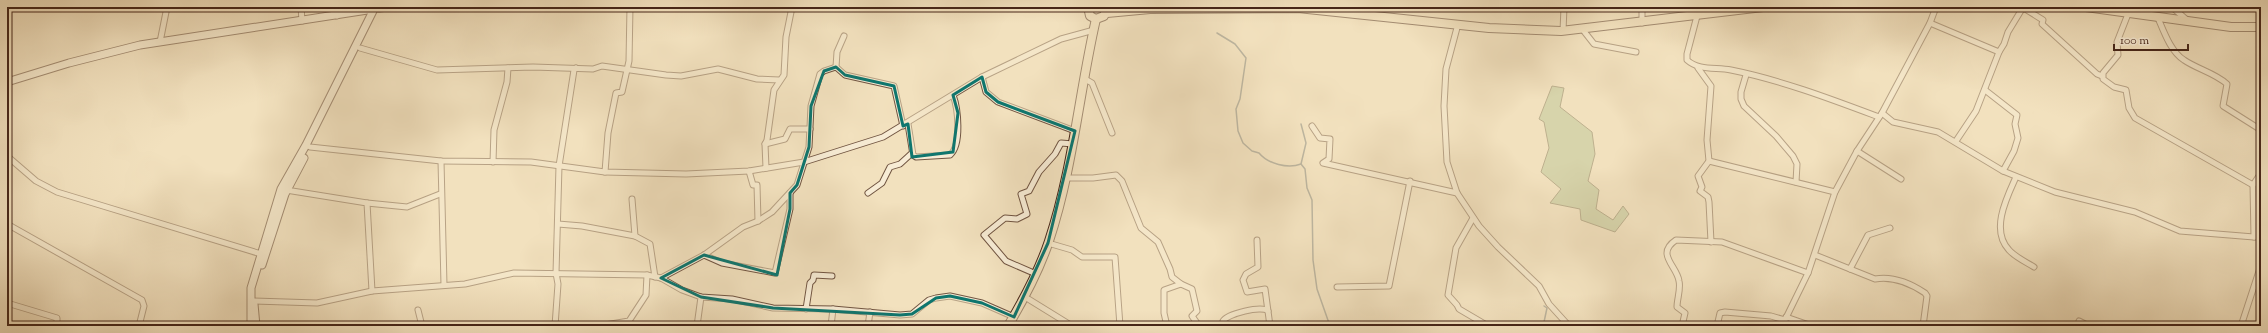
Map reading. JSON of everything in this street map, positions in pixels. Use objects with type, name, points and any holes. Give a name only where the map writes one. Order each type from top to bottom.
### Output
[{"type":"main road","points":[[1088,7],[1090,16],[1096,19]]},
{"type":"main road","points":[[1096,19],[1100,18],[1109,9],[1298,8],[1458,24],[1563,31],[1583,30],[1698,16],[1714,11],[1763,7]]},
{"type":"main road","points":[[2086,7],[2231,27],[2261,27]]},
{"type":"main road","points":[[1008,326],[1025,297],[1048,243],[1066,178],[1096,19]]},
{"type":"street","points":[[160,42],[167,7]]},
{"type":"street","points":[[301,7],[302,21]]},
{"type":"street","points":[[336,7],[337,16]]},
{"type":"street","points":[[7,82],[69,63],[140,45],[388,7]]},
{"type":"street","points":[[605,172],[608,133],[616,93],[622,92],[627,69],[630,7]]},
{"type":"street","points":[[766,168],[765,144],[767,140],[774,90],[779,80],[784,75],[786,37],[792,7]]},
{"type":"street","points":[[1563,31],[1564,7]]},
{"type":"street","points":[[1642,7],[1642,23]]},
{"type":"street","points":[[1782,326],[1808,273],[1835,192],[1857,151],[1880,115],[1930,23],[1936,7]]},
{"type":"street","points":[[2172,7],[2189,22]]},
{"type":"street","points":[[256,326],[254,301],[255,289],[283,184],[318,126],[360,48],[377,8]]},
{"type":"street","points":[[251,326],[251,288],[261,254],[286,190],[310,147],[318,126],[377,8]]},
{"type":"street","points":[[1956,141],[1976,111],[1998,52],[2004,44],[2008,32],[2022,8],[2043,20],[2042,24],[2102,76],[2108,83],[2126,90],[2129,108],[2135,118],[2253,185]]},
{"type":"street","points":[[2102,76],[2118,55],[2117,42],[2128,14]]},
{"type":"street","points":[[1698,16],[1687,54],[1687,60],[1698,68],[1711,86],[1712,103],[1707,140],[1709,162],[1698,176],[1702,187],[1700,191],[1708,197],[1709,202],[1711,242]]},
{"type":"street","points":[[2158,18],[2167,39],[2182,60],[2221,78],[2227,84],[2223,106],[2261,130]]},
{"type":"street","points":[[1930,23],[1998,52]]},
{"type":"street","points":[[1458,24],[1446,69],[1444,106],[1447,162],[1457,193],[1473,218],[1498,247],[1539,286],[1549,304],[1569,326]]},
{"type":"street","points":[[310,147],[440,161],[531,162],[605,172],[686,174],[750,171],[804,162],[867,143],[906,125],[982,77],[1061,39],[1094,30]]},
{"type":"street","points":[[1583,30],[1594,44],[1636,52]]},
{"type":"street","points":[[836,67],[837,52],[844,36]]},
{"type":"street","points":[[360,48],[437,70],[508,68],[594,69],[602,66],[680,76],[718,69],[757,79],[779,80]]},
{"type":"street","points":[[836,67],[845,75],[894,86],[906,125],[912,153],[916,157],[950,155],[954,152],[958,112],[953,95]]},
{"type":"street","points":[[658,277],[704,255],[743,227],[758,221],[772,212],[797,185],[809,147],[812,106],[820,74],[824,70],[836,67]]},
{"type":"street","points":[[492,162],[494,130],[507,82],[508,68]]},
{"type":"street","points":[[555,326],[558,284],[556,273],[559,166],[569,93],[574,70],[576,68]]},
{"type":"street","points":[[1698,68],[1717,68],[1778,83],[1880,115],[1893,122],[1923,127],[1956,141],[2016,177],[2055,192],[2135,212],[2180,231],[2254,237],[2261,236]]},
{"type":"street","points":[[1746,75],[1741,92],[1741,99],[1744,106],[1776,136],[1793,156],[1796,164],[1796,182]]},
{"type":"street","points":[[982,77],[986,92],[998,102],[1076,131]]},
{"type":"street","points":[[1085,78],[1092,83],[1112,133]]},
{"type":"street","points":[[1985,90],[2017,115],[2015,124],[2018,138],[2014,151],[2003,170]]},
{"type":"street","points":[[1312,126],[1320,138],[1330,139],[1329,159],[1323,163],[1410,181],[1457,193]]},
{"type":"street","points":[[765,144],[785,139],[790,129],[810,129]]},
{"type":"street","points":[[1036,274],[1006,261],[984,235],[1005,218],[1017,219],[1026,214],[1022,194],[1029,191],[1039,172],[1055,154],[1061,143],[1073,144]]},
{"type":"street","points":[[1857,151],[1901,179]]},
{"type":"street","points":[[868,193],[882,184],[890,167],[900,164],[912,153]]},
{"type":"street","points":[[7,156],[36,181],[57,192],[261,254]]},
{"type":"street","points":[[440,161],[444,285]]},
{"type":"street","points":[[1709,162],[1835,192]]},
{"type":"street","points":[[750,171],[753,185],[757,185],[758,221]]},
{"type":"street","points":[[1066,178],[1093,178],[1116,175],[1122,181],[1140,228],[1158,242],[1172,277],[1181,284],[1192,289],[1197,312],[1192,316],[1199,326]]},
{"type":"street","points":[[2254,237],[2253,185],[2261,175]]},
{"type":"street","points":[[2016,177],[1999,229],[2007,248],[2034,267]]},
{"type":"street","points":[[1337,287],[1389,286],[1410,181]]},
{"type":"street","points":[[286,190],[367,203],[407,207],[440,194]]},
{"type":"street","points":[[704,255],[722,263],[775,273],[790,208],[790,193]]},
{"type":"street","points":[[632,199],[635,236]]},
{"type":"street","points":[[367,203],[372,291]]},
{"type":"street","points":[[1473,218],[1456,248],[1448,295],[1458,304],[1459,309],[1488,326]]},
{"type":"street","points":[[7,224],[142,300],[144,306],[139,326]]},
{"type":"street","points":[[558,224],[582,226],[635,236],[650,244],[658,277]]},
{"type":"street","points":[[1850,269],[1868,234],[1890,228]]},
{"type":"street","points":[[1682,326],[1686,313],[1677,307],[1679,280],[1669,262],[1668,249],[1673,242],[1680,239],[1722,242],[1808,273]]},
{"type":"street","points":[[1257,240],[1258,267],[1246,274],[1243,280],[1247,292],[1265,289],[1270,326]]},
{"type":"street","points":[[1048,243],[1072,250],[1082,257],[1115,257],[1120,326]]},
{"type":"street","points":[[1815,255],[1875,279],[1882,278],[1903,282],[1925,293],[1927,296],[1923,326]]},
{"type":"street","points":[[2241,326],[2261,265]]},
{"type":"street","points":[[254,301],[317,303],[372,291],[465,284],[514,273],[556,273],[647,275],[658,277],[682,290],[701,297],[732,300],[773,308],[833,309],[900,315],[912,314],[929,300],[950,296],[982,303],[1014,317]]},
{"type":"street","points":[[571,326],[629,321],[646,295],[647,275]]},
{"type":"street","points":[[806,309],[810,283],[813,280],[814,275],[832,276]]},
{"type":"street","points":[[1167,326],[1164,313],[1164,290],[1181,284]]},
{"type":"street","points":[[697,326],[701,297]]},
{"type":"street","points":[[1025,297],[1072,326]]},
{"type":"street","points":[[7,303],[57,318],[57,326]]},
{"type":"street","points":[[1224,326],[1223,321],[1225,318],[1262,308],[1268,311]]},
{"type":"street","points":[[831,326],[833,309]]},
{"type":"street","points":[[418,310],[422,326]]},
{"type":"street","points":[[868,326],[870,312]]},
{"type":"street","points":[[1717,326],[1720,313],[1725,312],[1786,318],[1812,326]]},
{"type":"street","points":[[2079,321],[2089,326]]},
{"type":"highlighted area","points":[[836,67],[845,75],[894,86],[903,126],[908,124],[912,157],[953,152],[958,113],[953,95],[982,77],[986,92],[998,102],[1075,131],[1048,243],[1014,317],[982,303],[950,296],[936,298],[912,314],[900,315],[773,308],[701,297],[661,278],[704,255],[777,275],[790,209],[790,193],[797,185],[809,147],[811,106],[824,71]]},
{"type":"green space","points":[[1552,86],[1564,88],[1560,107],[1592,132],[1595,154],[1588,181],[1599,190],[1596,209],[1613,220],[1623,206],[1629,214],[1615,232],[1581,220],[1580,209],[1550,203],[1561,189],[1541,172],[1549,148],[1544,122],[1539,119]]},
{"type":"waterway","points":[[1217,33],[1235,44],[1246,58],[1240,99],[1236,109],[1238,131],[1243,143],[1252,151],[1259,153],[1273,163],[1284,166],[1301,164]]},
{"type":"waterway","points":[[1301,124],[1306,143],[1301,164],[1305,169],[1307,188],[1312,200],[1313,260],[1317,289],[1330,326]]},
{"type":"waterway","points":[[1539,326],[1544,322],[1547,308],[1544,306]]}]
